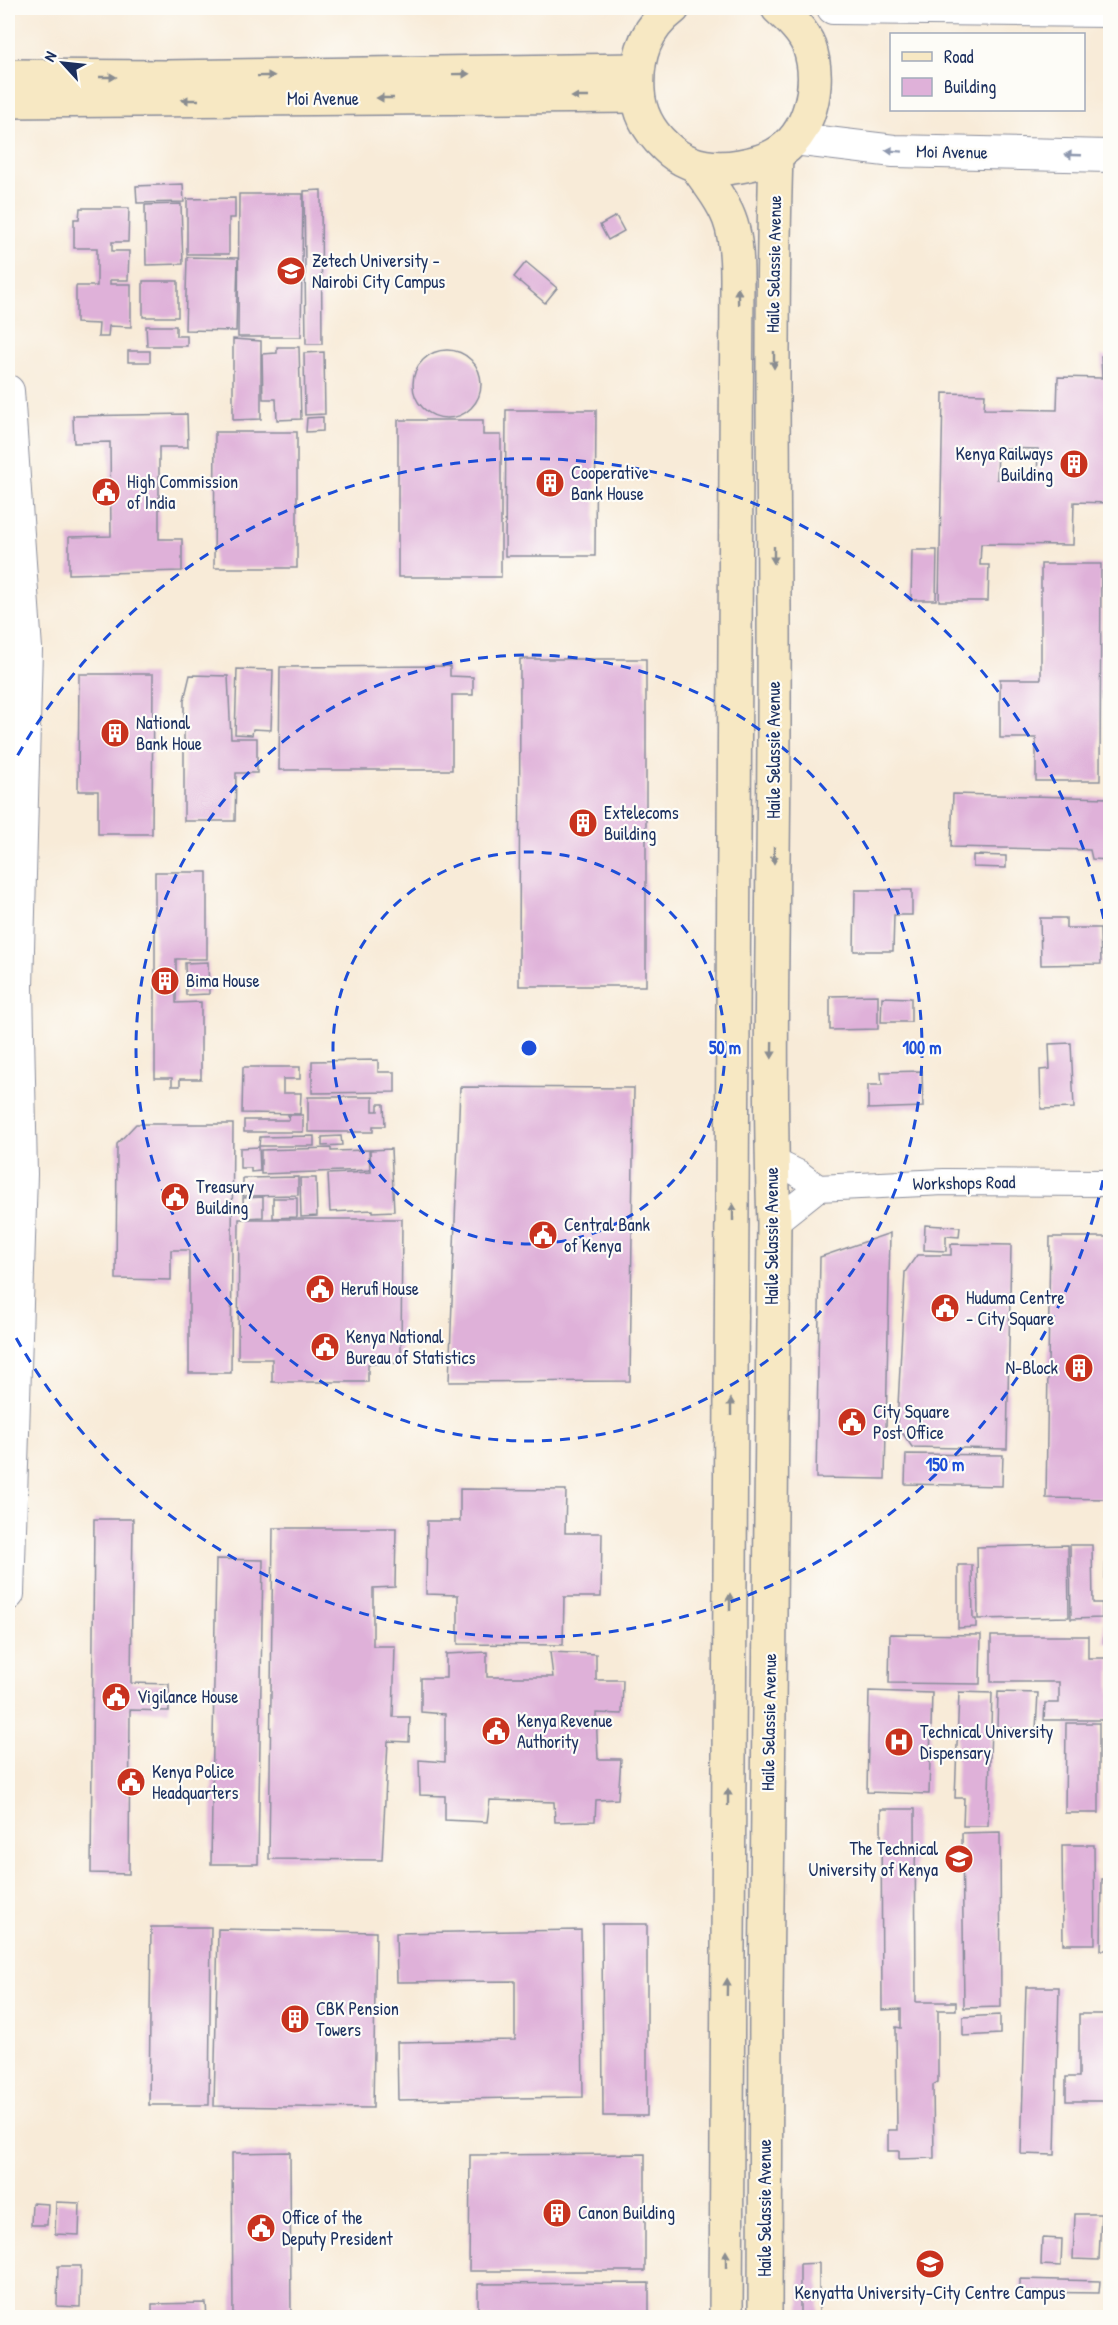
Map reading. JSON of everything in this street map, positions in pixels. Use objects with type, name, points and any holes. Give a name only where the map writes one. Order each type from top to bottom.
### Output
[{"type":"main road","points":[[637,83],[640,51],[652,28],[673,8]]},
{"type":"main road","name":"Haile Selassie Avenue","points":[[637,83],[639,108],[653,135],[675,156],[697,167],[727,169],[756,163],[785,147],[807,118],[814,94],[814,69],[808,45],[795,24],[778,8]]},
{"type":"main road","name":"Moi Avenue","points":[[8,76],[637,83]]},
{"type":"main road","name":"Moi Avenue","points":[[8,101],[637,83]]},
{"type":"main road","name":"Haile Selassie Avenue","points":[[765,2318],[774,1223],[771,1160],[774,842],[773,278],[785,147]]},
{"type":"main road","name":"Haile Selassie Avenue","points":[[697,167],[729,215],[737,243],[738,278],[726,2318]]},
{"type":"street","points":[[833,8],[1110,11]]},
{"type":"street","name":"Moi Avenue","points":[[785,147],[1110,156]]},
{"type":"street","points":[[8,392],[26,649],[12,988],[21,1174],[8,1594]]},
{"type":"street","points":[[771,1160],[798,1173],[818,1188],[774,1223]]},
{"type":"street","name":"Workshops Road","points":[[818,1188],[944,1182],[1110,1183]]},
{"type":"building","points":[[183,184],[184,202],[137,203],[136,186]]},
{"type":"building","points":[[321,190],[322,344],[306,344],[304,191]]},
{"type":"building","points":[[239,194],[303,194],[301,337],[238,337]]},
{"type":"building","points":[[235,198],[235,218],[229,218],[229,254],[187,254],[187,199]]},
{"type":"building","points":[[181,204],[183,264],[146,265],[145,205]]},
{"type":"building","points":[[80,208],[129,208],[128,242],[112,242],[112,251],[129,251],[128,280],[110,280],[110,284],[131,284],[131,327],[109,326],[108,337],[98,337],[99,324],[76,323],[76,286],[97,286],[97,248],[74,248],[74,219],[79,219]]},
{"type":"building","points":[[616,216],[624,231],[608,240],[600,225]]},
{"type":"building","points":[[187,257],[238,258],[236,331],[185,330]]},
{"type":"building","points":[[526,262],[557,288],[545,303],[514,277]]},
{"type":"building","points":[[143,281],[178,281],[178,317],[143,317]]},
{"type":"building","points":[[146,326],[176,326],[176,336],[187,336],[187,346],[147,346]]},
{"type":"building","points":[[233,339],[261,341],[261,419],[233,420]]},
{"type":"building","points":[[277,347],[299,347],[301,419],[277,420],[276,399],[263,399],[262,354],[277,353]]},
{"type":"building","points":[[447,350],[460,353],[471,360],[478,371],[481,384],[478,397],[471,408],[460,415],[447,418],[434,415],[423,408],[416,397],[413,384],[416,371],[423,360],[434,353]]},
{"type":"building","points":[[128,351],[150,351],[150,362],[128,362]]},
{"type":"building","points":[[324,352],[325,414],[305,415],[304,353]]},
{"type":"building","name":"Kenya Railways Building","points":[[1101,356],[1110,356],[1110,503],[1074,502],[1073,545],[981,544],[980,565],[989,565],[988,601],[939,601],[943,393],[985,394],[984,409],[1057,410],[1058,377],[1102,378]],"holes":[[[998,448],[1038,449],[1037,480],[997,479]]]},
{"type":"building","name":"Cooperative Bank House","points":[[506,410],[596,410],[595,556],[505,556]]},
{"type":"building","points":[[187,414],[188,447],[159,447],[159,539],[182,539],[182,571],[69,574],[69,537],[111,536],[110,442],[74,443],[73,416]]},
{"type":"building","points":[[323,417],[323,431],[306,432],[307,418]]},
{"type":"building","points":[[398,420],[483,420],[483,435],[501,435],[501,577],[398,577]]},
{"type":"building","points":[[215,432],[297,432],[297,568],[214,568]]},
{"type":"building","points":[[912,550],[937,550],[936,600],[911,600]]},
{"type":"building","points":[[1041,564],[1101,564],[1100,781],[1036,781],[1036,738],[1000,738],[1000,679],[1041,679]]},
{"type":"building","name":"Extelecoms Building","points":[[520,659],[646,659],[646,986],[519,986]]},
{"type":"building","points":[[450,666],[450,676],[473,677],[473,695],[452,695],[452,770],[279,770],[280,667]]},
{"type":"building","points":[[237,669],[273,670],[271,730],[253,729],[252,735],[235,734]]},
{"type":"building","name":"National Bank Houe","points":[[79,674],[153,674],[152,834],[98,834],[98,791],[78,791]]},
{"type":"building","points":[[190,675],[228,676],[231,738],[257,738],[257,773],[236,773],[235,821],[184,821],[184,700]]},
{"type":"building","points":[[953,794],[1110,798],[1110,860],[1092,859],[1090,850],[951,847]]},
{"type":"building","points":[[973,855],[1006,856],[1006,868],[973,867]]},
{"type":"building","name":"Bima House","points":[[155,872],[207,872],[207,959],[176,959],[176,1003],[201,1002],[201,1079],[180,1079],[180,1086],[172,1086],[172,1078],[155,1078]]},
{"type":"building","points":[[855,890],[912,890],[912,915],[894,915],[893,951],[854,951]]},
{"type":"building","points":[[1040,918],[1066,918],[1066,928],[1100,928],[1101,964],[1041,965]]},
{"type":"building","points":[[208,962],[209,994],[186,995],[185,963]]},
{"type":"building","points":[[878,995],[878,1029],[830,1030],[830,996]]},
{"type":"building","points":[[882,997],[911,998],[911,1022],[881,1022]]},
{"type":"building","points":[[1071,1043],[1074,1108],[1041,1109],[1040,1070],[1050,1069],[1049,1044]]},
{"type":"building","points":[[378,1060],[378,1072],[395,1072],[395,1092],[312,1093],[312,1061]]},
{"type":"building","points":[[243,1067],[300,1067],[300,1079],[283,1079],[283,1093],[301,1093],[300,1114],[242,1113]]},
{"type":"building","points":[[922,1071],[923,1107],[868,1109],[868,1085],[882,1085],[881,1072]]},
{"type":"building","name":"Central Bank of Kenya","points":[[460,1087],[634,1088],[630,1381],[449,1382]]},
{"type":"building","points":[[308,1097],[373,1097],[373,1111],[378,1111],[378,1104],[384,1104],[385,1126],[373,1126],[373,1132],[308,1132]]},
{"type":"building","points":[[288,1115],[303,1115],[303,1132],[244,1132],[244,1120],[289,1120]]},
{"type":"building","name":"Treasury Building","points":[[136,1124],[233,1124],[231,1373],[189,1373],[189,1250],[171,1250],[171,1280],[116,1279],[117,1144]]},
{"type":"building","points":[[314,1136],[314,1146],[259,1146],[260,1137]]},
{"type":"building","points":[[341,1136],[342,1145],[322,1146],[322,1137]]},
{"type":"building","points":[[259,1147],[260,1171],[251,1172],[251,1168],[240,1168],[240,1148]]},
{"type":"building","points":[[331,1148],[331,1151],[369,1150],[370,1170],[261,1174],[261,1150]]},
{"type":"building","points":[[391,1149],[394,1211],[330,1212],[328,1174],[371,1172],[370,1150]]},
{"type":"building","points":[[298,1177],[298,1195],[243,1196],[243,1178]]},
{"type":"building","points":[[300,1178],[316,1178],[317,1216],[301,1217]]},
{"type":"building","points":[[263,1197],[263,1217],[244,1218],[243,1198]]},
{"type":"building","points":[[273,1198],[297,1198],[297,1217],[273,1218]]},
{"type":"building","name":"Herufi House","points":[[239,1219],[402,1219],[401,1363],[368,1364],[368,1382],[272,1382],[272,1359],[238,1359]]},
{"type":"building","points":[[925,1225],[960,1227],[959,1237],[946,1236],[946,1251],[924,1250]]},
{"type":"building","points":[[890,1233],[885,1479],[816,1478],[820,1257]]},
{"type":"building","name":"N-Block","points":[[1050,1237],[1110,1237],[1110,1499],[1046,1498]]},
{"type":"building","name":"City Square Post Office","points":[[951,1244],[1011,1245],[1007,1449],[912,1447],[897,1425],[905,1272],[917,1255],[951,1255]]},
{"type":"building","points":[[906,1454],[1003,1455],[1002,1486],[905,1484]]},
{"type":"building","points":[[460,1489],[566,1490],[565,1533],[602,1533],[601,1597],[564,1597],[563,1645],[458,1644],[458,1595],[426,1594],[427,1521],[460,1521]]},
{"type":"building","name":"Vigilance House","points":[[94,1519],[133,1519],[131,1683],[169,1684],[169,1711],[130,1710],[129,1874],[91,1873]]},
{"type":"building","points":[[273,1528],[396,1528],[395,1587],[373,1588],[373,1646],[395,1646],[393,1717],[410,1717],[409,1742],[388,1741],[382,1860],[269,1859]]},
{"type":"building","points":[[1106,1539],[1110,1539],[1110,1643],[1104,1643]]},
{"type":"building","points":[[1068,1545],[1069,1617],[978,1619],[977,1547]]},
{"type":"building","points":[[1070,1545],[1092,1545],[1093,1603],[1102,1603],[1102,1618],[1071,1619]]},
{"type":"building","points":[[216,1559],[263,1560],[258,1864],[211,1864]]},
{"type":"building","points":[[958,1565],[972,1565],[973,1619],[976,1619],[976,1627],[958,1628]]},
{"type":"building","points":[[890,1634],[981,1635],[980,1684],[889,1683]]},
{"type":"building","points":[[991,1636],[1088,1636],[1088,1658],[1110,1658],[1110,1720],[1044,1720],[1045,1703],[1059,1703],[1059,1682],[991,1682]]},
{"type":"building","points":[[487,1652],[487,1677],[553,1677],[550,1652],[596,1654],[596,1680],[623,1680],[622,1714],[596,1713],[598,1759],[621,1759],[618,1799],[596,1800],[595,1821],[555,1822],[554,1802],[490,1800],[487,1822],[445,1820],[445,1796],[420,1795],[419,1760],[445,1762],[445,1714],[421,1712],[421,1678],[446,1678],[446,1654]]},
{"type":"building","name":"Technical University Dispensary","points":[[869,1691],[932,1693],[929,1794],[867,1792]]},
{"type":"building","points":[[959,1692],[992,1693],[988,1826],[963,1826],[964,1798],[955,1798]]},
{"type":"building","points":[[998,1692],[1038,1693],[1036,1729],[997,1728]]},
{"type":"building","points":[[1066,1723],[1099,1723],[1099,1813],[1065,1813]]},
{"type":"building","points":[[881,1809],[915,1809],[916,2002],[956,2002],[956,2010],[938,2010],[938,2082],[933,2085],[934,2158],[899,2159],[899,2151],[888,2151],[888,2130],[897,2130],[896,2027],[901,2028],[901,2009],[882,2010]]},
{"type":"building","points":[[1000,1832],[1001,2007],[964,2008],[962,1833]]},
{"type":"building","points":[[1062,1845],[1094,1845],[1095,1944],[1063,1944]]},
{"type":"building","points":[[1102,1879],[1110,1879],[1110,1950],[1101,1950]]},
{"type":"building","points":[[602,1924],[647,1924],[647,2116],[603,2116]]},
{"type":"building","points":[[151,1927],[211,1927],[209,2105],[149,2105]]},
{"type":"building","name":"CBK Pension Towers","points":[[218,1929],[376,1932],[373,2108],[214,2106]]},
{"type":"building","points":[[581,1930],[583,2097],[398,2100],[397,2042],[515,2040],[515,1981],[397,1982],[396,1933]]},
{"type":"building","points":[[1026,1987],[1059,1987],[1055,2155],[1021,2154]]},
{"type":"building","points":[[1079,2014],[1110,2014],[1110,2101],[1066,2101],[1066,2077],[1079,2077]]},
{"type":"building","points":[[1000,2015],[1000,2034],[963,2036],[963,2017]]},
{"type":"building","name":"Office of the Deputy President","points":[[290,2152],[291,2318],[233,2318],[232,2153]]},
{"type":"building","name":"Canon Building","points":[[645,2154],[645,2271],[469,2271],[470,2155]]},
{"type":"building","points":[[56,2202],[80,2203],[79,2235],[55,2234]]},
{"type":"building","points":[[32,2203],[48,2204],[47,2225],[31,2225]]},
{"type":"building","points":[[1075,2214],[1101,2214],[1099,2260],[1073,2259]]},
{"type":"building","points":[[1042,2238],[1062,2239],[1061,2266],[1041,2265]]},
{"type":"building","points":[[819,2263],[819,2318],[800,2318],[800,2264]]},
{"type":"building","points":[[58,2266],[81,2266],[80,2307],[57,2306]]},
{"type":"building","points":[[1020,2279],[1100,2281],[1099,2293],[1020,2292]]},
{"type":"building","points":[[649,2283],[649,2318],[478,2318],[478,2284]]},
{"type":"building","points":[[206,2303],[207,2318],[152,2318],[152,2304]]},
{"type":"place","name":"Zetech University - Nairobi City Campus","points":[[291,271]]},
{"type":"place","name":"Kenya Railways Building","points":[[1074,464]]},
{"type":"place","name":"Cooperative Bank House","points":[[550,483]]},
{"type":"place","name":"High Commission of India","points":[[106,492]]},
{"type":"place","name":"National Bank Houe","points":[[115,733]]},
{"type":"place","name":"Extelecoms Building","points":[[583,823]]},
{"type":"place","name":"Bima House","points":[[165,981]]},
{"type":"place","name":"Treasury Building","points":[[175,1197]]},
{"type":"place","name":"Central Bank of Kenya","points":[[543,1235]]},
{"type":"place","name":"Herufi House","points":[[320,1289]]},
{"type":"place","name":"Huduma Centre - City Square","points":[[945,1308]]},
{"type":"place","name":"Kenya National Bureau of Statistics","points":[[325,1347]]},
{"type":"place","name":"N-Block","points":[[1079,1368]]},
{"type":"place","name":"City Square Post Office","points":[[852,1422]]},
{"type":"place","name":"Vigilance House","points":[[116,1697]]},
{"type":"place","name":"Kenya Revenue Authority","points":[[496,1731]]},
{"type":"place","name":"Technical University Dispensary","points":[[899,1742]]},
{"type":"place","name":"Kenya Police Headquarters","points":[[131,1782]]},
{"type":"place","name":"The Technical University of Kenya","points":[[959,1859]]},
{"type":"place","name":"CBK Pension Towers","points":[[295,2019]]},
{"type":"place","name":"Canon Building","points":[[557,2213]]},
{"type":"place","name":"Office of the Deputy President","points":[[261,2228]]},
{"type":"place","name":"Kenyatta University-City Centre Campus","points":[[930,2264]]}]
